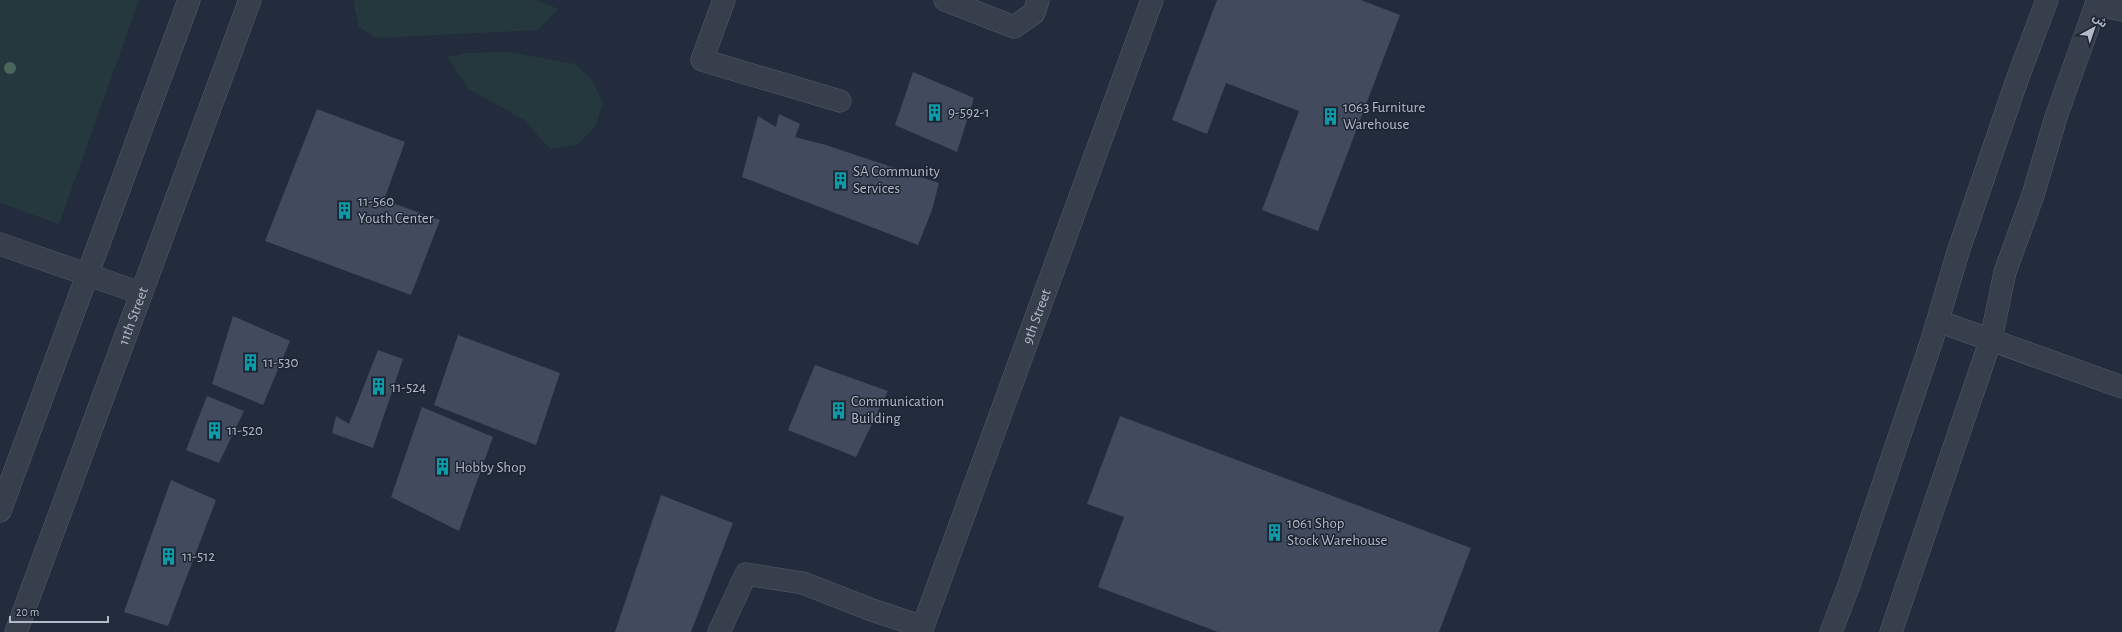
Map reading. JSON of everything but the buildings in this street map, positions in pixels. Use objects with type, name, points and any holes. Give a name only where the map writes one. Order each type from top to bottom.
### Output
[{"type":"street","points":[[0,512],[189,0]]},
{"type":"street","name":"11th Street","points":[[16,632],[140,293],[250,0]]},
{"type":"street","points":[[724,0],[702,60],[840,101]]},
{"type":"street","points":[[945,0],[1014,27],[1034,13],[1038,0]]},
{"type":"street","name":"9th Street","points":[[922,629],[1152,0]]},
{"type":"street","points":[[1831,632],[1849,585],[1938,321],[1958,252],[2018,77],[2047,0]]},
{"type":"street","points":[[1891,632],[1991,339],[2005,272],[2033,195],[2056,117],[2097,2],[2122,10]]},
{"type":"street","points":[[0,244],[140,293]]},
{"type":"street","points":[[1938,321],[2122,387]]},
{"type":"street","points":[[719,632],[746,574],[804,583],[922,629]]},
{"type":"green space","points":[[0,0],[139,0],[59,224],[0,203]]},
{"type":"green space","points":[[355,0],[537,0],[558,9],[538,30],[376,38],[359,27],[354,6]]},
{"type":"green space","points":[[508,52],[575,64],[592,80],[603,103],[596,126],[577,145],[550,149],[524,120],[469,89],[447,57],[467,53]]},
{"type":"place","name":"9-592-1","points":[[935,112]]},
{"type":"place","name":"1063 Furniture Warehouse","points":[[1330,116]]},
{"type":"place","name":"SA Community Services","points":[[840,180]]},
{"type":"place","name":"11-560 Youth Center","points":[[345,210]]},
{"type":"place","name":"11-530","points":[[250,362]]},
{"type":"place","name":"11-524","points":[[378,387]]},
{"type":"place","name":"Communication Building","points":[[838,410]]},
{"type":"place","name":"11-520","points":[[214,430]]},
{"type":"place","name":"Hobby Shop","points":[[442,467]]},
{"type":"place","name":"1061 Shop Stock Warehouse","points":[[1274,532]]},
{"type":"place","name":"11-512","points":[[169,556]]}]
